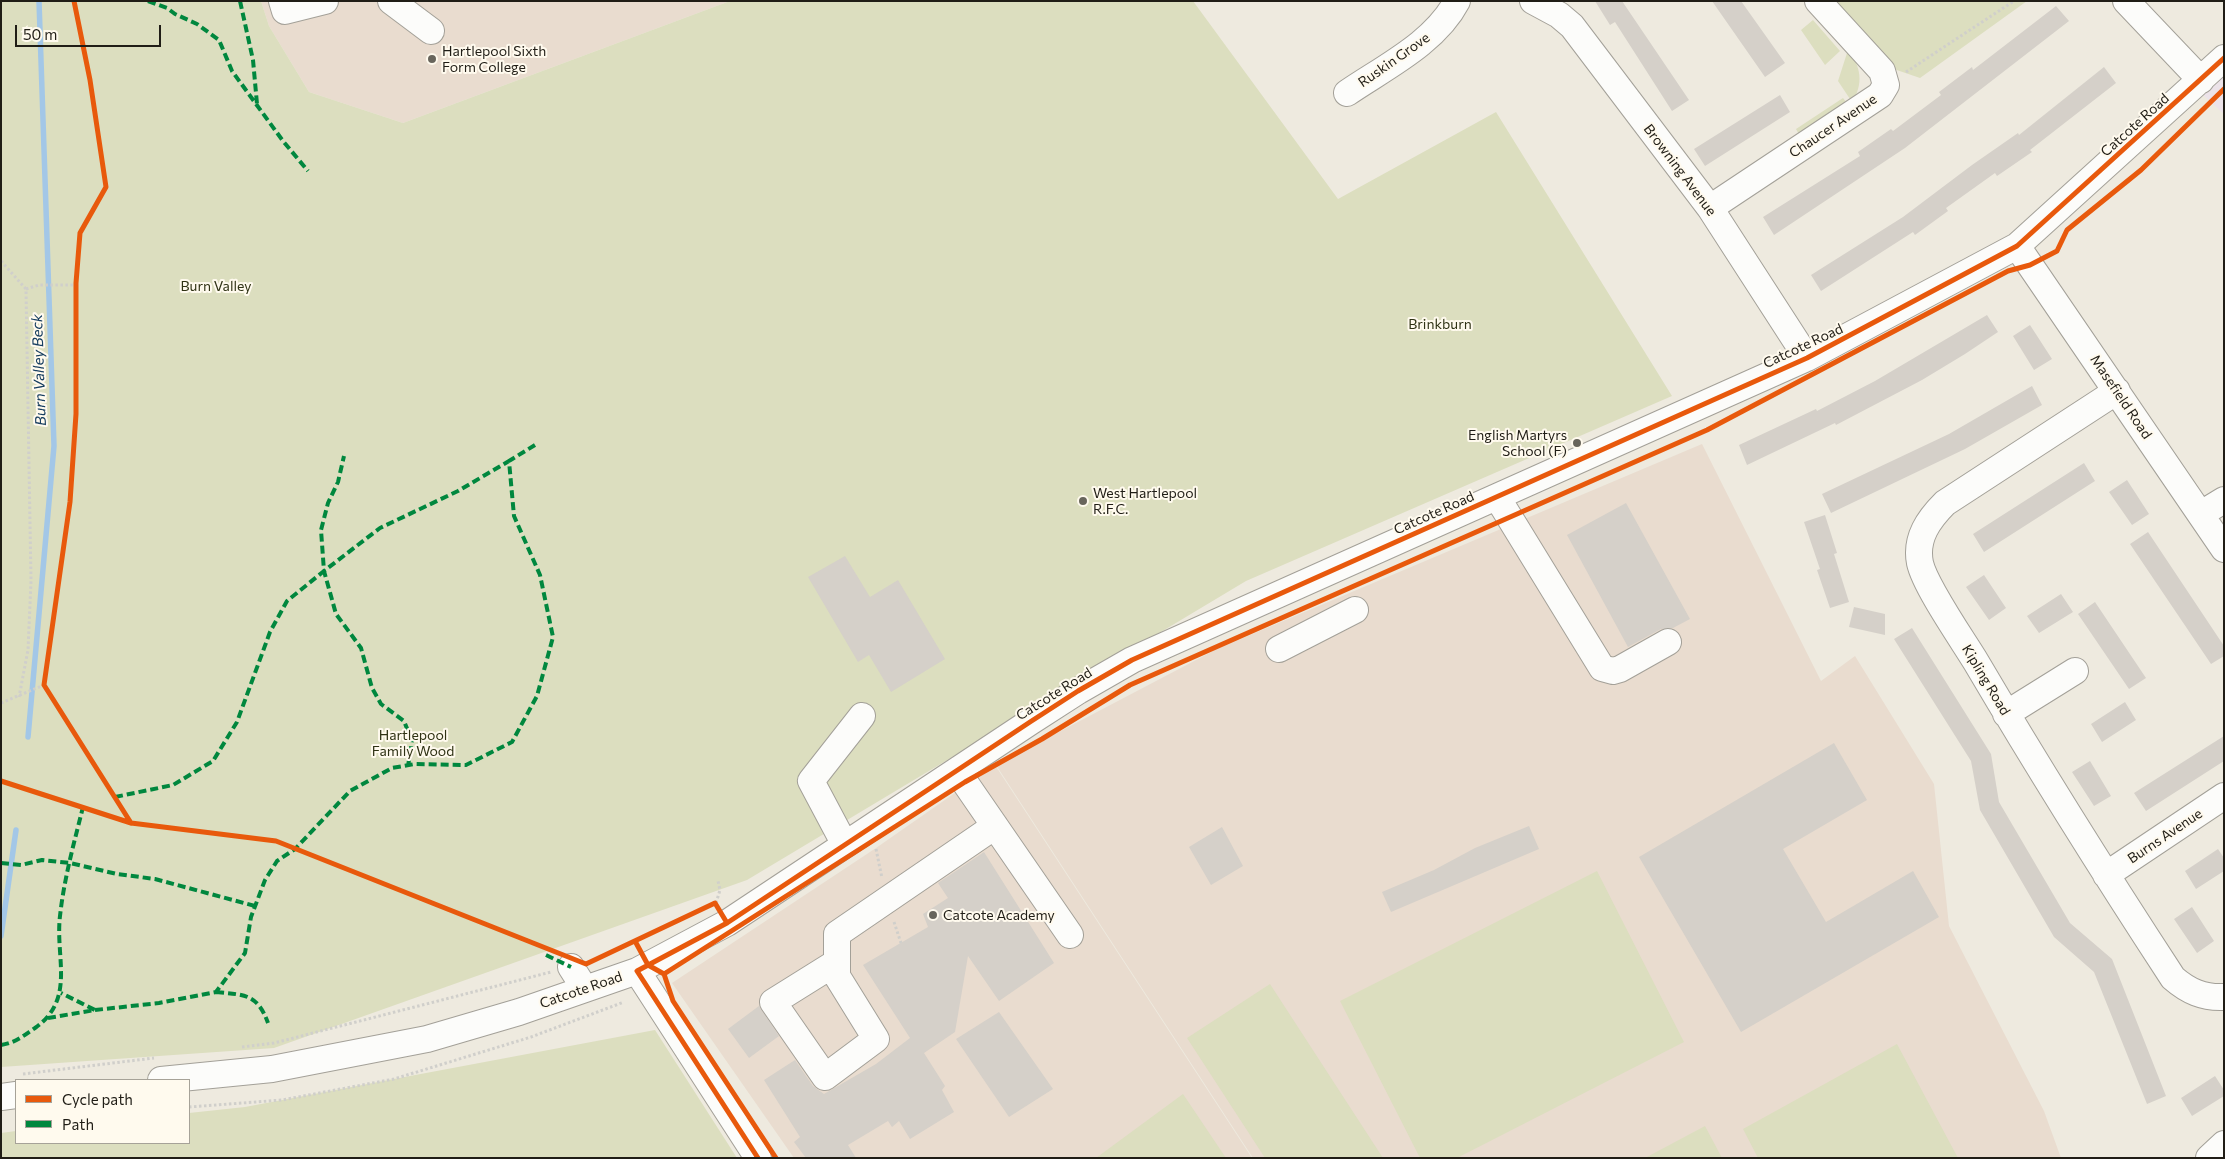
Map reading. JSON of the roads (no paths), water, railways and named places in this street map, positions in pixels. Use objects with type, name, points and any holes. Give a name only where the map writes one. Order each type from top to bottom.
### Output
[{"type":"street","points":[[282,1],[285,11],[325,1]]},
{"type":"street","points":[[391,1],[431,31]]},
{"type":"street","name":"Ruskin Grove","points":[[1347,93],[1429,37],[1452,11],[1457,1]]},
{"type":"street","name":"Browning Avenue","points":[[1533,1],[1559,15],[1572,26],[1710,208],[1806,358]]},
{"type":"street","name":"Chaucer Avenue","points":[[1710,208],[1880,95],[1886,84],[1882,71],[1818,1]]},
{"type":"street","points":[[2126,1],[2201,80]]},
{"type":"street","name":"Catcote Road","points":[[159,1069],[272,1069],[427,1039],[637,971],[721,913],[845,845],[1078,691],[1132,660],[1806,358],[2017,246],[2224,58]]},
{"type":"street","name":"Masefield Road","points":[[2017,246],[2224,549]]},
{"type":"street","name":"Kipling Road","points":[[2117,391],[1946,503],[1931,516],[1920,540],[1920,563],[1932,589],[2006,714],[2106,876],[2173,978],[2188,990],[2212,998],[2224,997]]},
{"type":"street","points":[[1498,497],[1602,668],[1612,671],[1620,669],[1668,642]]},
{"type":"street","points":[[2201,514],[2224,500]]},
{"type":"street","points":[[1279,649],[1355,610]]},
{"type":"street","points":[[2006,714],[2075,670]]},
{"type":"street","points":[[845,845],[811,781],[862,716]]},
{"type":"street","points":[[957,771],[1070,935]]},
{"type":"street","name":"Burns Avenue","points":[[2106,876],[2224,796]]},
{"type":"street","points":[[837,962],[837,934],[995,826]]},
{"type":"street","points":[[571,968],[585,989]]},
{"type":"street","points":[[637,971],[758,1158]]},
{"type":"street","points":[[1,1097],[15,1087]]},
{"type":"street","points":[[2209,1158],[2224,1144]]},
{"type":"waterway","name":"Burn Valley Beck","points":[[28,737],[54,446],[39,1]]},
{"type":"waterway","name":"Burn Valley Beck","points":[[1,936],[16,830]]},
{"type":"place","name":"Hartlepool Sixth Form College","points":[[432,59]]},
{"type":"place","name":"English Martyrs School (F)","points":[[1577,443]]},
{"type":"place","name":"West Hartlepool R.F.C.","points":[[1083,501]]},
{"type":"place","name":"Catcote Academy","points":[[933,915]]},
{"type":"park label","name":"Burn Valley","points":[[216,286]]},
{"type":"park label","name":"Brinkburn","points":[[1440,324]]},
{"type":"park label","name":"Hartlepool Family Wood","points":[[413,744]]}]
